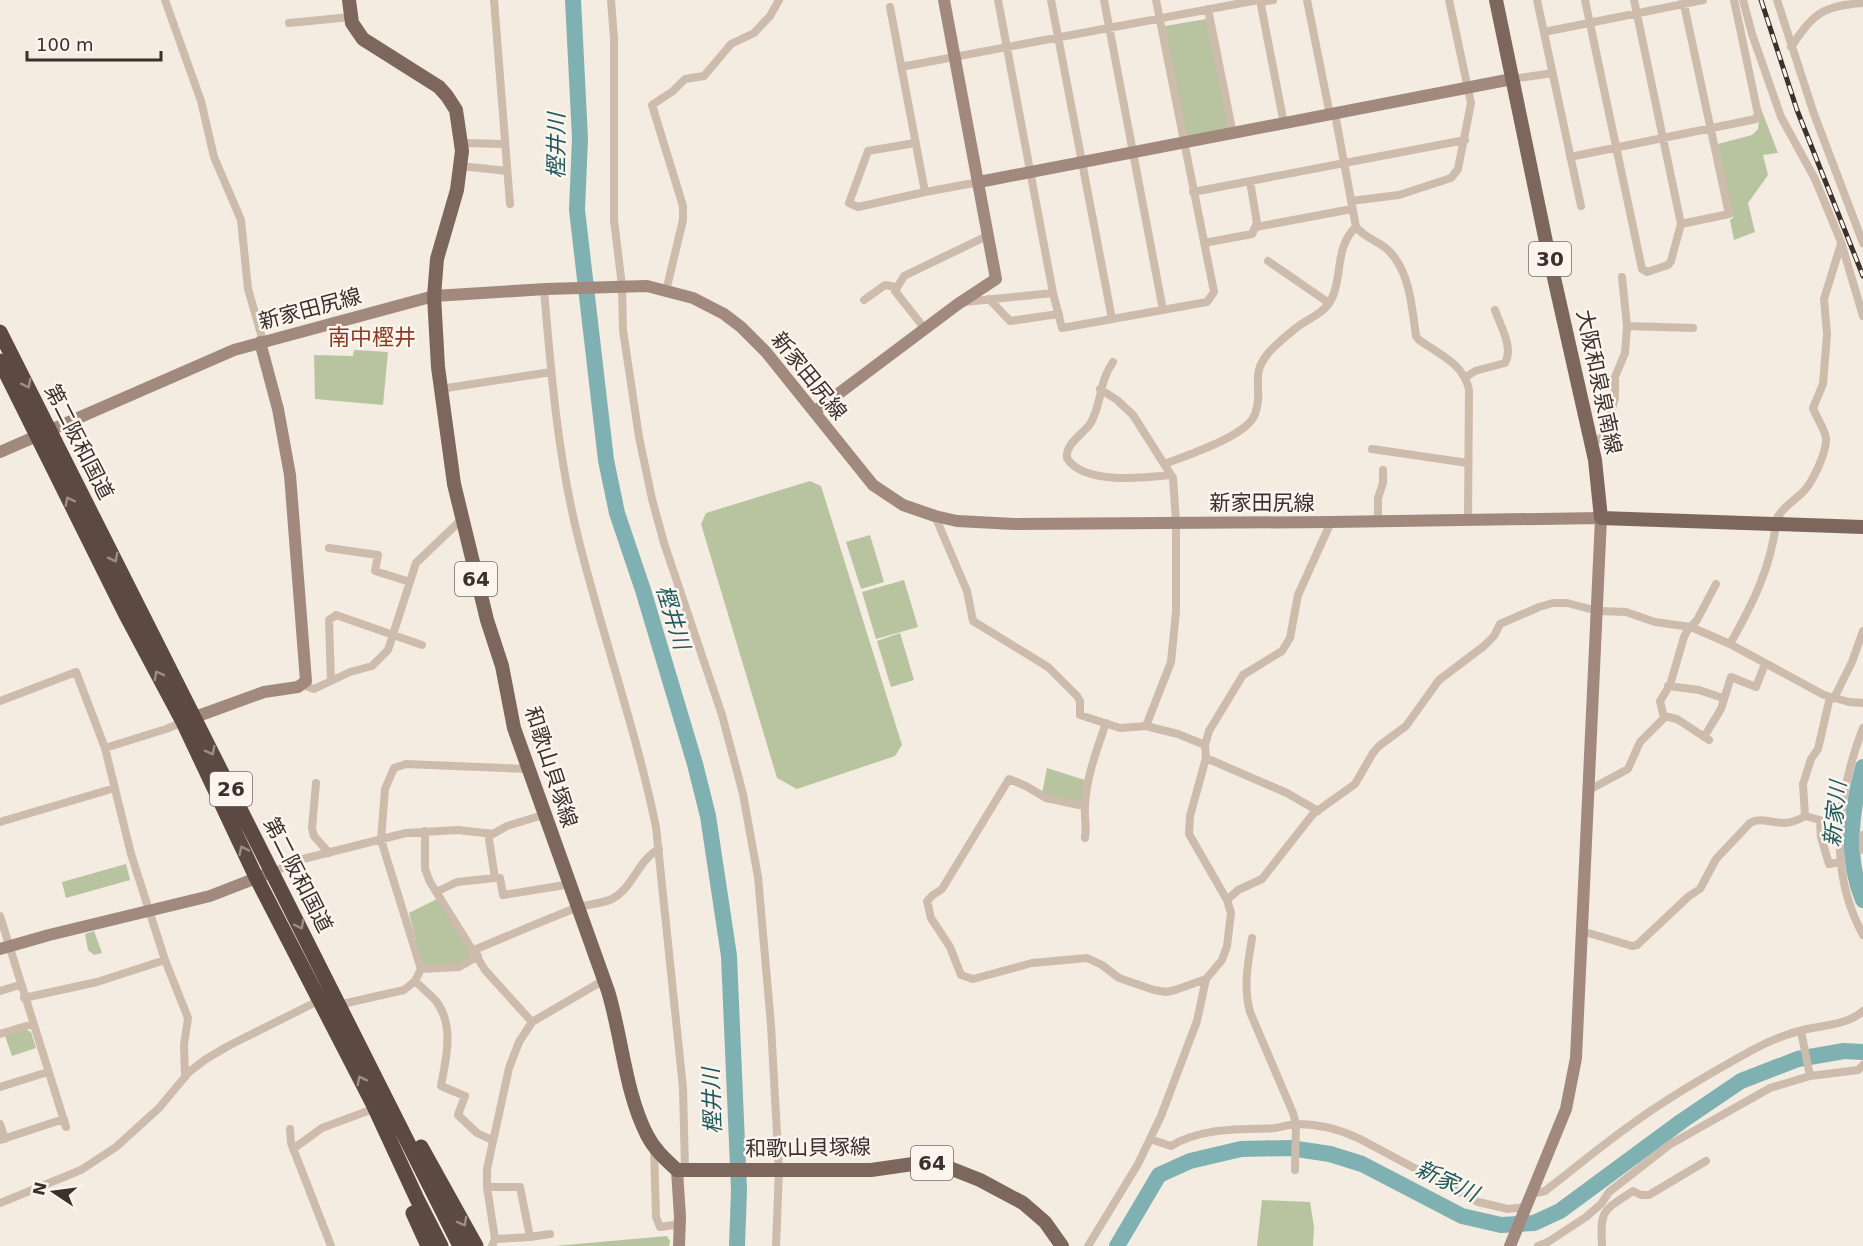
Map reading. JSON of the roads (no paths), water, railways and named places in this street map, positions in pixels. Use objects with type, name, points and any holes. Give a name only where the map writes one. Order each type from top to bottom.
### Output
[{"type":"highway","name":"第二阪和国道","points":[[0,332],[43,433],[188,719],[273,872],[460,1246]]},
{"type":"highway","name":"第二阪和国道","points":[[0,361],[43,433]]},
{"type":"highway","name":"第二阪和国道","points":[[188,719],[256,877],[320,1000],[441,1246]]},
{"type":"highway","points":[[378,1083],[398,1106],[476,1246]]},
{"type":"highway","points":[[373,1106],[374,1127],[428,1246]]},
{"type":"main road","name":"和歌山貝塚線","points":[[349,0],[351,17],[363,39],[439,87],[456,110],[462,143],[461,166],[457,190],[437,259],[434,296],[440,389],[454,484],[486,620],[501,666],[513,728],[604,980],[617,1022],[633,1095],[646,1135],[654,1147],[681,1170],[871,1170],[937,1163],[980,1180],[1023,1203],[1045,1222],[1062,1246]]},
{"type":"main road","name":"大阪和泉泉南線","points":[[1496,0],[1548,253],[1591,442],[1601,518]]},
{"type":"main road","points":[[1601,518],[1863,527]]},
{"type":"street","points":[[165,0],[201,101],[214,157],[241,220],[248,289],[278,409],[290,475],[307,674],[303,685]]},
{"type":"street","points":[[495,0],[510,204]]},
{"type":"street","points":[[611,0],[614,38],[614,220],[627,364],[652,499],[722,715],[743,794],[758,878],[771,1025],[776,1246]]},
{"type":"street","points":[[666,291],[683,220],[682,206],[652,105],[685,80],[704,76],[731,45],[754,33],[770,16],[779,0]]},
{"type":"street","points":[[944,0],[996,279],[1002,298]]},
{"type":"street","points":[[998,0],[1053,293],[1062,328],[1207,302],[1214,292],[1156,0]]},
{"type":"street","points":[[1051,0],[1112,319]]},
{"type":"street","points":[[1104,0],[1163,310]]},
{"type":"street","points":[[901,67],[1208,9],[1274,0]]},
{"type":"street","points":[[1307,0],[1356,227],[1387,250],[1396,260],[1410,296],[1416,336],[1454,364],[1466,377],[1469,390],[1468,520]]},
{"type":"street","points":[[1256,227],[1399,195],[1451,178],[1458,169],[1471,103],[1449,0]]},
{"type":"street","points":[[1537,0],[1581,206]]},
{"type":"street","points":[[1585,0],[1642,269],[1647,272],[1668,265],[1680,224],[1634,0]]},
{"type":"street","points":[[1544,32],[1702,0]]},
{"type":"street","points":[[1570,157],[1756,119],[1758,114],[1734,0]]},
{"type":"street","points":[[1743,0],[1752,34],[1781,117],[1815,179],[1841,242],[1863,316]]},
{"type":"street","points":[[1777,0],[1791,47],[1863,243]]},
{"type":"street","points":[[1259,1],[1284,124]]},
{"type":"street","points":[[1680,224],[1729,214],[1684,2]]},
{"type":"street","points":[[1791,47],[1805,25],[1824,10],[1838,4],[1863,3]]},
{"type":"street","points":[[890,7],[925,192]]},
{"type":"street","points":[[1208,9],[1233,134]]},
{"type":"street","points":[[289,23],[351,17]]},
{"type":"street","points":[[915,143],[868,151],[849,203],[858,207],[925,192],[1552,73]]},
{"type":"street","points":[[1193,192],[1465,140]]},
{"type":"street","points":[[462,143],[505,144]]},
{"type":"street","points":[[461,166],[507,171]]},
{"type":"street","points":[[1204,243],[1252,234],[1256,227],[1250,181]]},
{"type":"street","points":[[1855,224],[1863,218]]},
{"type":"street","points":[[1164,464],[1206,448],[1238,432],[1252,421],[1257,404],[1259,364],[1295,329],[1326,308],[1333,298],[1342,251],[1347,238],[1356,227]]},
{"type":"street","points":[[925,329],[895,291],[896,287],[904,276],[989,235]]},
{"type":"street","points":[[1730,644],[1752,605],[1763,579],[1770,557],[1775,523],[1780,512],[1804,491],[1814,477],[1823,451],[1826,438],[1813,408],[1823,384],[1827,334],[1824,299],[1841,242]]},
{"type":"street","points":[[1269,261],[1329,303]]},
{"type":"street","points":[[1591,442],[1601,438],[1605,433],[1615,398],[1615,376],[1625,353],[1627,326],[1622,277]]},
{"type":"street","points":[[814,412],[961,302],[996,279]]},
{"type":"street","points":[[864,300],[885,285],[896,287]]},
{"type":"street","name":"新家田尻線","points":[[0,452],[234,350],[434,296],[647,286],[693,298],[741,327],[766,352],[873,485],[903,505],[935,516],[1014,524],[1601,518]]},
{"type":"street","points":[[545,289],[551,372],[559,436],[579,541],[649,795],[658,849],[683,1088],[679,1246]]},
{"type":"street","points":[[961,302],[1053,293]]},
{"type":"street","points":[[989,299],[1010,321],[1059,314]]},
{"type":"street","points":[[1466,377],[1475,371],[1505,363],[1508,358],[1508,348],[1495,310]]},
{"type":"street","points":[[1627,326],[1693,328]]},
{"type":"street","points":[[1113,362],[1106,372],[1091,422],[1068,448],[1066,453],[1070,463],[1076,468],[1093,474],[1113,477],[1140,479],[1171,475]]},
{"type":"street","points":[[440,389],[551,372]]},
{"type":"street","points":[[1100,389],[1117,400],[1132,415],[1171,475],[1176,522],[1176,612],[1171,662],[1146,726]]},
{"type":"street","points":[[1372,449],[1468,462]]},
{"type":"street","points":[[1378,522],[1378,498],[1383,483],[1383,470]]},
{"type":"street","points":[[935,516],[967,591],[973,621],[1048,667],[1080,701],[1080,715],[1127,728],[1146,726],[1178,734],[1205,745]]},
{"type":"street","points":[[1510,1246],[1560,1128],[1570,1094],[1576,1058],[1601,518]]},
{"type":"street","points":[[105,748],[166,729],[264,692],[303,685],[314,689],[350,672],[372,666],[388,650],[416,563],[462,519]]},
{"type":"street","points":[[1088,1246],[1114,1206],[1150,1139],[1183,1063],[1197,1021],[1206,979],[1222,960],[1227,946],[1231,913],[1227,900],[1189,834],[1192,807],[1206,758],[1205,745],[1209,731],[1243,675],[1282,651],[1290,638],[1298,595],[1331,522]]},
{"type":"street","points":[[329,548],[378,555],[375,572],[410,582]]},
{"type":"street","points":[[1664,716],[1660,701],[1668,686],[1684,637],[1697,620],[1716,584]]},
{"type":"street","points":[[1227,900],[1238,890],[1262,879],[1313,814],[1355,784],[1372,753],[1406,726],[1439,680],[1484,646],[1494,636],[1500,624],[1539,607],[1553,603],[1567,603],[1598,611],[1626,612],[1655,622],[1691,627],[1730,644],[1812,689],[1849,702],[1863,703]]},
{"type":"street","points":[[331,681],[329,620],[336,615],[422,645]]},
{"type":"street","points":[[1805,816],[1803,784],[1818,749],[1832,697],[1852,662],[1863,631]]},
{"type":"street","points":[[1664,716],[1677,719],[1706,738],[1721,709],[1731,677],[1756,687],[1765,664]]},
{"type":"street","points":[[0,701],[76,672],[105,748],[131,854],[165,960],[188,1018],[184,1046],[185,1077]]},
{"type":"street","points":[[1668,686],[1699,690],[1723,698]]},
{"type":"street","points":[[1589,790],[1628,769],[1640,742],[1664,716]]},
{"type":"street","points":[[1084,838],[1087,826],[1084,807],[1094,759],[1106,723]]},
{"type":"street","points":[[1863,728],[1846,784],[1840,820],[1840,843],[1843,885],[1863,935]]},
{"type":"street","points":[[1206,758],[1279,789],[1318,811]]},
{"type":"street","points":[[0,1203],[81,1170],[116,1147],[159,1108],[185,1077],[206,1059],[230,1044],[320,1000],[340,1006],[404,990],[416,981],[421,969],[381,840],[385,789],[394,768],[398,765],[528,769]]},
{"type":"street","points":[[1084,807],[1046,798],[1008,779],[942,889],[927,901],[931,918],[950,947],[961,975],[973,979],[1032,963],[1088,958],[1119,978],[1154,990],[1166,992],[1206,979]]},
{"type":"street","points":[[316,783],[312,828],[314,836],[329,853]]},
{"type":"street","points":[[0,822],[115,788]]},
{"type":"street","points":[[4,948],[210,896],[303,859],[406,833],[458,830],[493,834],[507,826],[543,815]]},
{"type":"street","points":[[1582,931],[1632,946],[1637,945],[1700,888],[1716,859],[1755,820],[1785,824],[1796,822],[1805,816],[1820,820],[1821,837],[1829,864],[1835,863]]},
{"type":"street","points":[[425,831],[425,869],[430,882],[485,970],[532,1022]]},
{"type":"street","points":[[488,833],[495,878]]},
{"type":"street","points":[[1863,835],[1863,850]]},
{"type":"street","points":[[421,969],[459,968],[476,953],[579,907],[602,903],[614,898],[651,853],[658,849]]},
{"type":"street","points":[[436,892],[457,882],[495,878],[500,878],[503,895],[571,884]]},
{"type":"street","points":[[0,916],[4,948],[20,985],[65,1123],[2,1139],[0,1124]]},
{"type":"street","points":[[1252,938],[1245,981],[1246,997],[1296,1124],[1295,1170]]},
{"type":"street","points":[[24,998],[97,982],[165,960]]},
{"type":"street","points":[[550,1234],[494,1242],[487,1187],[492,1140],[508,1068],[519,1042],[532,1022],[604,980]]},
{"type":"street","points":[[416,981],[436,1001],[447,1030],[448,1050],[441,1086],[465,1096],[458,1115],[477,1133],[492,1140]]},
{"type":"street","points":[[0,991],[20,985]]},
{"type":"street","points":[[1531,1194],[1545,1191],[1669,1099],[1758,1047],[1801,1031],[1845,1022],[1855,1018],[1863,1011]]},
{"type":"street","points":[[0,1034],[33,1024]]},
{"type":"street","points":[[1801,1031],[1810,1076]]},
{"type":"street","points":[[1538,1246],[1586,1217],[1601,1204],[1610,1192],[1669,1145],[1770,1088],[1810,1076],[1858,1070],[1863,1065]]},
{"type":"street","points":[[0,1087],[48,1072]]},
{"type":"street","points":[[293,1149],[322,1128],[373,1106]]},
{"type":"street","points":[[1150,1139],[1171,1146],[1196,1135],[1221,1129],[1277,1128],[1296,1124],[1346,1132],[1478,1202],[1508,1209],[1526,1207]]},
{"type":"street","points":[[290,1129],[293,1149],[331,1246]]},
{"type":"street","points":[[654,1147],[656,1217],[660,1227],[680,1224]]},
{"type":"street","points":[[1602,1246],[1600,1223],[1603,1212],[1633,1191],[1641,1195],[1649,1195],[1706,1161]]},
{"type":"street","points":[[487,1187],[520,1187],[530,1237]]},
{"type":"waterway","name":"樫井川","points":[[573,0],[580,138],[577,210],[606,460],[617,513],[643,590],[695,764],[708,816],[729,956],[739,1190],[737,1246]]},
{"type":"waterway","name":"新家川","points":[[1863,767],[1855,800],[1852,834],[1854,867],[1863,900]]},
{"type":"waterway","name":"新家川","points":[[1117,1246],[1159,1175],[1190,1161],[1241,1149],[1290,1148],[1330,1154],[1362,1164],[1462,1216],[1501,1225],[1534,1223],[1560,1211],[1682,1121],[1741,1081],[1798,1059],[1844,1051],[1863,1052]]},
{"type":"railway","points":[[1761,0],[1797,110],[1863,276]]},
{"type":"district","name":"南中樫井","points":[[372,337]]}]
